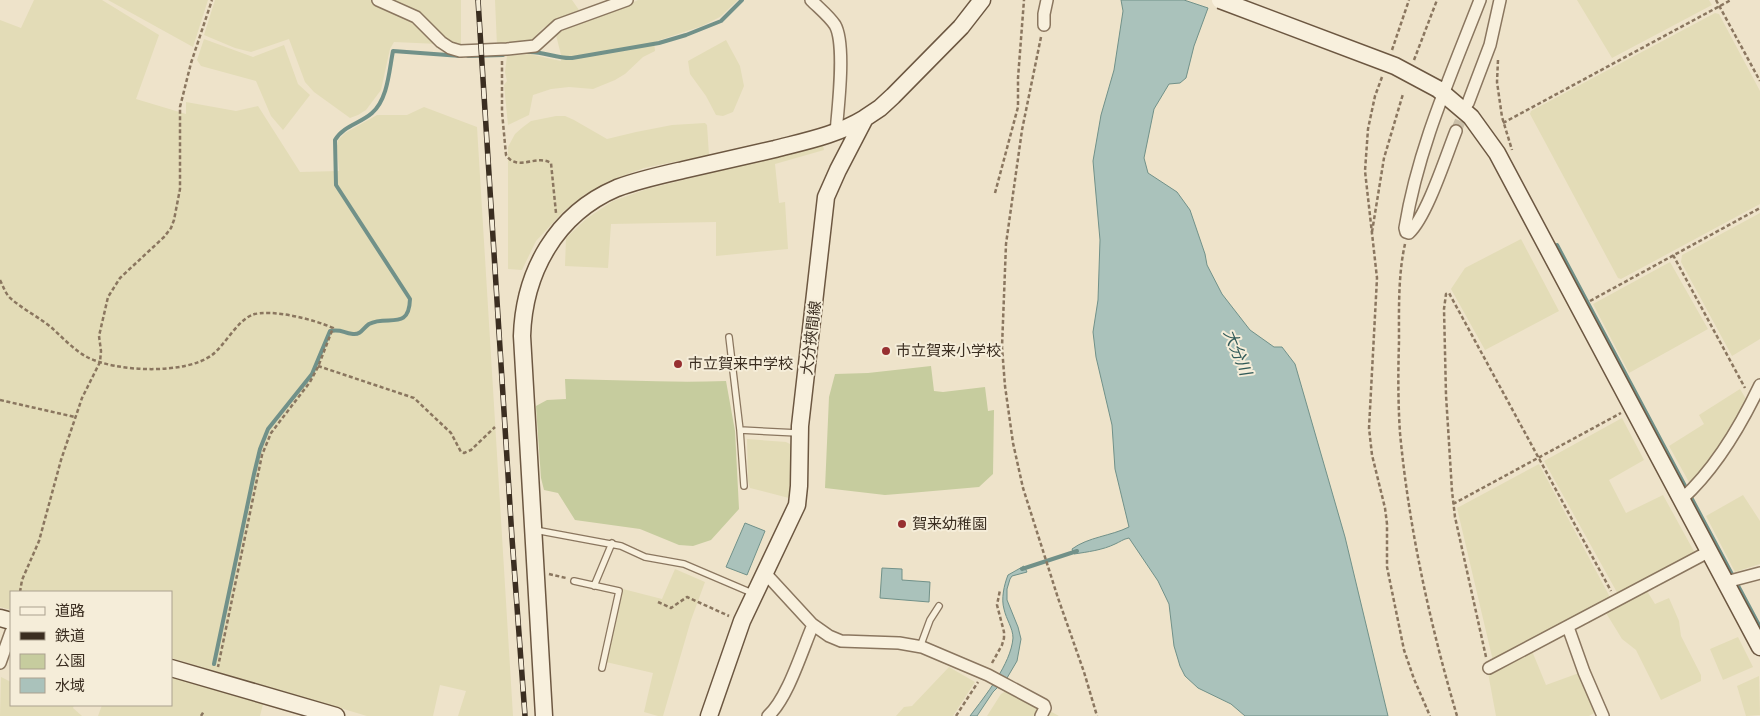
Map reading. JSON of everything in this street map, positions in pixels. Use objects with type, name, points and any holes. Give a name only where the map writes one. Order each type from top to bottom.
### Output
[{"type":"street","points":[[378,0],[416,17],[442,42],[450,48],[460,51],[536,46],[558,25],[627,0]]},
{"type":"street","points":[[811,0],[834,24],[838,34],[840,68],[836,132]]},
{"type":"street","points":[[1044,24],[1047,0]]},
{"type":"street","points":[[1220,0],[1412,74],[1440,91],[1478,125],[1503,163],[1760,647]]},
{"type":"street","points":[[1456,131],[1420,217],[1412,231],[1408,232],[1405,228],[1411,192],[1440,91],[1480,0]]},
{"type":"street","points":[[1468,103],[1490,44],[1500,0]]},
{"type":"street","name":"大分挾間線","points":[[709,716],[742,621],[797,505],[800,433],[824,207],[833,180],[865,118],[894,96],[960,27],[976,2]]},
{"type":"street","points":[[544,716],[522,347],[522,324],[529,284],[537,265],[552,240],[568,222],[586,207],[616,189],[653,177],[810,140],[836,132],[865,118]]},
{"type":"street","points":[[1682,499],[1701,480],[1714,462],[1760,385]]},
{"type":"street","points":[[1489,668],[1710,551]]},
{"type":"street","points":[[765,573],[813,624],[829,636],[841,641],[899,643],[920,647],[986,674],[1044,705],[1045,708],[1041,716]]},
{"type":"street","points":[[1726,582],[1760,573]]},
{"type":"street","points":[[774,715],[813,624]]},
{"type":"street","points":[[1568,627],[1584,672],[1603,716]]},
{"type":"street","points":[[0,664],[10,635]]},
{"type":"street","points":[[172,668],[336,716]]},
{"type":"lane","points":[[730,337],[744,486]]},
{"type":"lane","points":[[740,430],[800,433]]},
{"type":"lane","points":[[533,530],[612,543],[645,557],[676,562],[754,594]]},
{"type":"lane","points":[[594,586],[612,543]]},
{"type":"lane","points":[[574,581],[619,591],[602,668]]},
{"type":"lane","points":[[920,647],[930,620],[939,606]]},
{"type":"path","points":[[20,591],[22,580],[39,541],[75,417],[102,356],[99,336],[106,303],[111,291],[120,278],[164,237],[174,220],[180,189],[180,108],[191,63],[212,0]]},
{"type":"path","points":[[994,193],[1018,106],[1024,0]]},
{"type":"path","points":[[1391,52],[1409,0]]},
{"type":"path","points":[[1414,60],[1437,0]]},
{"type":"path","points":[[1716,0],[1760,81]]},
{"type":"path","points":[[1503,123],[1731,0]]},
{"type":"path","points":[[1044,24],[1022,130],[1006,244],[1003,367],[1023,488],[1097,716]]},
{"type":"path","points":[[503,49],[502,112],[506,155],[510,160],[517,163],[546,160],[551,162],[556,214]]},
{"type":"path","points":[[1499,56],[1497,82],[1503,123],[1512,148],[1507,160],[1503,163]]},
{"type":"path","points":[[1385,70],[1375,96],[1367,138],[1365,171],[1377,278],[1369,409],[1370,441],[1385,508],[1387,567],[1404,650],[1430,716]]},
{"type":"path","points":[[1371,236],[1384,158],[1403,94]]},
{"type":"path","points":[[1580,307],[1760,208]]},
{"type":"path","points":[[1408,232],[1403,255],[1399,310],[1400,432],[1413,532],[1424,591],[1457,716]]},
{"type":"path","points":[[1673,255],[1752,400]]},
{"type":"path","points":[[0,280],[9,296],[40,318],[78,351],[100,362],[129,368],[143,369],[195,364],[212,355],[250,316],[268,313],[300,317],[333,328],[310,382],[271,433],[262,456],[215,681]]},
{"type":"path","points":[[1489,668],[1455,517],[1446,395],[1444,309],[1446,294],[1449,293],[1616,601]]},
{"type":"path","points":[[318,366],[414,398],[452,433],[461,452],[464,453],[472,450],[495,427]]},
{"type":"path","points":[[0,400],[75,417]]},
{"type":"path","points":[[1454,504],[1633,407]]},
{"type":"path","points":[[543,572],[573,579],[574,581]]},
{"type":"path","points":[[956,716],[986,674],[999,652],[1004,638],[997,605],[1000,590]]},
{"type":"path","points":[[658,602],[671,608],[687,597],[742,621]]},
{"type":"path","points":[[201,716],[204,711]]},
{"type":"shaded area","points":[[34,0],[102,0],[159,35],[136,99],[186,114],[186,102],[236,111],[258,106],[300,172],[339,171],[338,140],[345,133],[377,115],[407,115],[424,107],[477,127],[513,716],[458,716],[466,691],[440,685],[433,716],[367,716],[172,658],[172,591],[10,591],[10,610],[0,607],[0,20],[21,28]]},
{"type":"shaded area","points":[[108,0],[208,0],[193,47]]},
{"type":"shaded area","points":[[215,0],[461,0],[461,45],[394,42],[390,49],[381,90],[366,110],[350,118],[314,92],[305,82],[289,39],[251,52],[235,48],[204,35]]},
{"type":"shaded area","points":[[495,0],[572,0],[579,10],[543,28],[528,44],[497,46]]},
{"type":"shaded area","points":[[638,0],[738,0],[720,17],[702,26],[654,42],[655,51],[643,57],[625,74],[615,80],[593,89],[569,87],[551,89],[533,95],[529,115],[508,125],[504,85],[507,81],[505,72],[507,56],[529,54],[561,61],[556,35],[558,32]]},
{"type":"shaded area","points":[[1577,0],[1709,0],[1712,5],[1612,58]]},
{"type":"shaded area","points":[[1715,13],[1719,14],[1760,91],[1760,204],[1621,279],[1618,278],[1530,114],[1531,111]]},
{"type":"shaded area","points":[[204,39],[253,57],[284,45],[298,84],[310,95],[283,130],[271,116],[256,81],[201,66],[197,60]]},
{"type":"shaded area","points":[[726,40],[740,66],[744,86],[733,112],[723,116],[716,115],[706,96],[690,74],[688,61]]},
{"type":"shaded area","points":[[565,116],[574,120],[607,139],[672,125],[705,123],[707,125],[709,155],[644,168],[607,182],[584,195],[564,211],[536,241],[522,270],[508,269],[508,147],[515,134],[531,121]]},
{"type":"shaded area","points":[[823,145],[824,150],[775,164],[779,203],[785,202],[788,249],[716,256],[716,222],[611,224],[608,268],[565,266],[566,238],[586,219],[613,201],[647,189]]},
{"type":"shaded area","points":[[1760,213],[1760,339],[1732,356],[1681,262],[1682,255]]},
{"type":"shaded area","points":[[1521,239],[1559,311],[1485,350],[1451,289],[1465,268]]},
{"type":"shaded area","points":[[1670,262],[1708,329],[1629,373],[1593,304]]},
{"type":"shaded area","points":[[1740,389],[1746,399],[1746,405],[1712,458],[1690,484],[1669,446],[1704,424],[1699,415]]},
{"type":"shaded area","points":[[1622,418],[1644,460],[1609,480],[1626,513],[1663,495],[1696,555],[1619,596],[1544,461]]},
{"type":"shaded area","points":[[747,439],[786,442],[790,444],[792,451],[789,498],[750,488],[748,481]]},
{"type":"shaded area","points":[[1539,464],[1611,599],[1493,661],[1457,508]]},
{"type":"shaded area","points":[[1743,495],[1760,521],[1760,564],[1735,572],[1706,516]]},
{"type":"shaded area","points":[[675,569],[705,582],[691,620],[663,716],[658,716],[644,712],[653,673],[606,662],[623,589],[662,599]]},
{"type":"shaded area","points":[[1647,591],[1655,604],[1669,598],[1679,621],[1681,636],[1701,675],[1701,681],[1661,700],[1636,650],[1622,639],[1606,613]]},
{"type":"shaded area","points":[[1738,637],[1753,667],[1723,680],[1710,649]]},
{"type":"shaded area","points":[[1532,651],[1546,685],[1579,673],[1596,712],[1589,716],[1496,716],[1488,673]]},
{"type":"shaded area","points":[[949,667],[975,682],[953,716],[896,716],[904,707],[912,706]]},
{"type":"shaded area","points":[[1759,676],[1760,715],[1746,716],[1737,686]]},
{"type":"shaded area","points":[[1,677],[10,682],[10,706],[74,706],[73,708],[82,716],[0,716]]},
{"type":"shaded area","points":[[172,677],[263,704],[260,716],[98,716],[102,706],[172,706]]},
{"type":"shaded area","points":[[1006,691],[1037,708],[1048,710],[1059,716],[987,716],[1001,694]]},
{"type":"green space","points":[[931,366],[934,391],[943,392],[985,387],[988,411],[994,410],[993,474],[979,487],[910,493],[885,495],[825,488],[829,397],[835,374],[868,373]]},
{"type":"green space","points":[[565,379],[666,382],[726,381],[735,431],[739,509],[711,540],[693,546],[679,545],[640,529],[575,520],[558,493],[544,490],[541,478],[536,406],[547,400],[566,399]]},
{"type":"water","name":"大分川","points":[[1121,0],[1184,0],[1208,8],[1194,46],[1186,78],[1180,83],[1169,84],[1154,109],[1144,158],[1148,173],[1177,192],[1190,210],[1207,265],[1222,294],[1250,330],[1274,347],[1282,347],[1295,364],[1345,537],[1388,716],[1245,716],[1231,704],[1198,688],[1185,676],[1174,646],[1169,604],[1158,581],[1129,538],[1090,552],[1074,554],[1072,549],[1085,542],[1129,527],[1115,469],[1112,425],[1096,357],[1093,332],[1098,300],[1100,240],[1093,161],[1101,115],[1114,70],[1123,11]]},
{"type":"water","points":[[745,523],[765,531],[747,575],[726,567]]},
{"type":"water","points":[[1024,566],[1027,572],[1012,576],[1007,589],[1007,600],[1021,639],[1017,661],[1007,678],[993,692],[977,716],[970,716],[983,699],[1008,658],[1013,638],[1003,605],[1003,592],[1008,575]]},
{"type":"water","points":[[882,568],[902,569],[902,580],[930,582],[929,602],[880,598]]},
{"type":"waterway","points":[[528,52],[572,58],[659,43],[721,21],[742,0]]},
{"type":"waterway","points":[[214,664],[254,474],[260,449],[268,429],[312,374],[330,331],[338,330],[349,334],[356,334],[376,321],[401,319],[409,309],[410,299],[336,185],[335,140],[343,131],[368,116],[377,107],[385,93],[393,51],[461,56]]},
{"type":"waterway","points":[[468,56],[503,55]]},
{"type":"waterway","points":[[1557,245],[1760,627]]},
{"type":"waterway","points":[[1022,569],[1077,551]]},
{"type":"tunnel","points":[[1456,131],[1467,105]]},
{"type":"railway","points":[[478,0],[525,716]]},
{"type":"place","name":"市立賀来小学校","points":[[886,351]]},
{"type":"place","name":"市立賀来中学校","points":[[678,364]]},
{"type":"place","name":"賀来幼稚園","points":[[902,524]]}]
